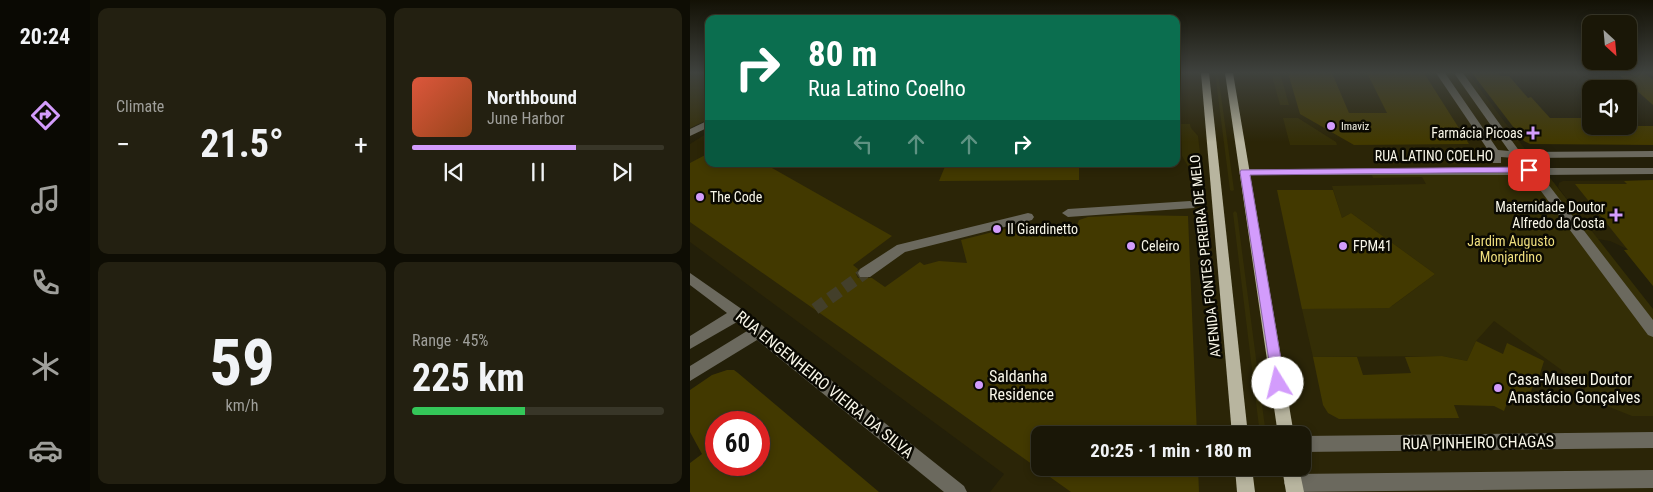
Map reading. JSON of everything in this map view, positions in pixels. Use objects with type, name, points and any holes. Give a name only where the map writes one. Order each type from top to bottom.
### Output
[{"type":"main road","name":"AVENIDA FONTES PEREIRA DE MELO","points":[[1207,96],[1239,426]]},
{"type":"main road","points":[[1233,96],[1285,426]]},
{"type":"main road","points":[[1245,476],[1246,492]]},
{"type":"street","points":[[1456,96],[1495,153],[1500,170]]},
{"type":"street","points":[[1475,96],[1517,155],[1537,177],[1653,331]]},
{"type":"street","points":[[690,133],[705,125]]},
{"type":"street","name":"RUA LATINO COELHO","points":[[1495,153],[1517,155],[1653,154]]},
{"type":"street","name":"RUA LATINO COELHO","points":[[1245,172],[1653,171]]},
{"type":"street","points":[[1068,213],[1190,205]]},
{"type":"street","points":[[864,273],[901,248],[1028,217]]},
{"type":"street","name":"RUA ENGENHEIRO VIEIRA DA SILVA","points":[[690,278],[738,314],[958,492]]},
{"type":"street","points":[[690,343],[738,314]]},
{"type":"street","points":[[690,374],[758,332]]},
{"type":"street","name":"RUA PINHEIRO CHAGAS","points":[[1311,444],[1653,440]]},
{"type":"street","points":[[1293,481],[1653,480]]},
{"type":"shaded area","points":[[1180,96],[1485,96],[1653,320],[1653,492],[990,492],[1004,474],[690,242],[690,144],[705,135],[705,167],[1180,167]]},
{"type":"shaded area","name":"Maternidade Doutor Alfredo da Costa","points":[[1653,180],[1653,286],[1624,250],[1627,249],[1610,241],[1597,239],[1558,187],[1559,183],[1563,181]]},
{"type":"green space","points":[[690,96],[705,96],[705,121],[690,128]]},
{"type":"green space","points":[[1218,96],[1221,96],[1234,190],[1230,190]]},
{"type":"green space","points":[[1278,96],[1287,96],[1289,105],[1280,105]]},
{"type":"green space","points":[[1283,118],[1298,118],[1336,142],[1337,145],[1290,145]]},
{"type":"green space","points":[[1181,124],[1190,124],[1198,136],[1201,161],[1189,168],[1182,156]]},
{"type":"green space","name":"Jardim Augusto Monjardino","points":[[1547,174],[1653,309],[1653,416],[1632,416],[1584,397],[1585,387],[1494,321],[1476,341],[1467,361],[1442,356],[1313,357],[1302,309],[1392,306],[1435,274],[1351,213],[1342,218],[1332,186],[1426,184],[1422,177],[1373,178],[1372,175]]},
{"type":"green space","points":[[1235,211],[1237,213],[1265,426],[1259,426],[1233,213]]},
{"type":"building","points":[[1295,96],[1342,96],[1349,113],[1387,113],[1378,96],[1439,96],[1469,144],[1354,145],[1300,114]]},
{"type":"building","points":[[1490,96],[1531,97],[1550,118],[1582,118],[1582,135],[1637,135],[1637,126],[1653,126],[1653,145],[1530,144],[1524,141]]},
{"type":"building","points":[[1643,96],[1653,96],[1653,105]]},
{"type":"building","points":[[705,155],[705,167],[770,167],[892,236],[853,265],[858,269],[856,274],[858,278],[872,278],[885,287],[920,262],[924,265],[939,261],[967,263],[961,240],[1029,223],[1029,226],[1077,225],[1079,220],[1088,217],[1128,215],[1188,216],[1197,426],[1031,426],[1031,463],[690,222],[690,163]]},
{"type":"building","points":[[945,167],[1079,167],[1079,180],[939,181]]},
{"type":"building","name":"Maternidade Doutor Alfredo da Costa","points":[[1653,180],[1653,286],[1624,250],[1628,250],[1575,184],[1627,184],[1624,181]]},
{"type":"building","name":"FPM41","points":[[1277,190],[1333,190],[1342,218],[1351,213],[1435,274],[1389,308],[1302,309]]},
{"type":"building","points":[[1476,341],[1503,354],[1507,343],[1544,361],[1539,377],[1536,376],[1527,404],[1510,395],[1504,411],[1494,406],[1454,405],[1459,418],[1339,419],[1328,413],[1323,405],[1313,357],[1357,357],[1363,375],[1411,373],[1405,357],[1442,356],[1467,361]]},
{"type":"building","points":[[727,370],[734,370],[879,492],[690,492],[690,463],[702,454],[690,432],[690,390],[712,375]]},
{"type":"building","points":[[1049,476],[1198,476],[1199,492],[1071,492]]},
{"type":"tunnel","points":[[815,309],[865,273]]},
{"type":"place","name":"Imaviz","points":[[1331,126]]},
{"type":"place","name":"Farmácia Picoas","points":[[1533,133]]},
{"type":"place","name":"The Code","points":[[700,197]]},
{"type":"place","name":"Maternidade Doutor Alfredo da Costa","points":[[1616,215]]},
{"type":"place","name":"Il Giardinetto","points":[[997,229]]},
{"type":"place","name":"Celeiro","points":[[1131,246]]},
{"type":"place","name":"FPM41","points":[[1343,246]]},
{"type":"place","name":"Saldanha Residence","points":[[979,385]]},
{"type":"place","name":"Casa-Museu Doutor Anastácio Gonçalves","points":[[1498,388]]},
{"type":"route","points":[[1278,383],[1245,172],[1529,170]]}]
